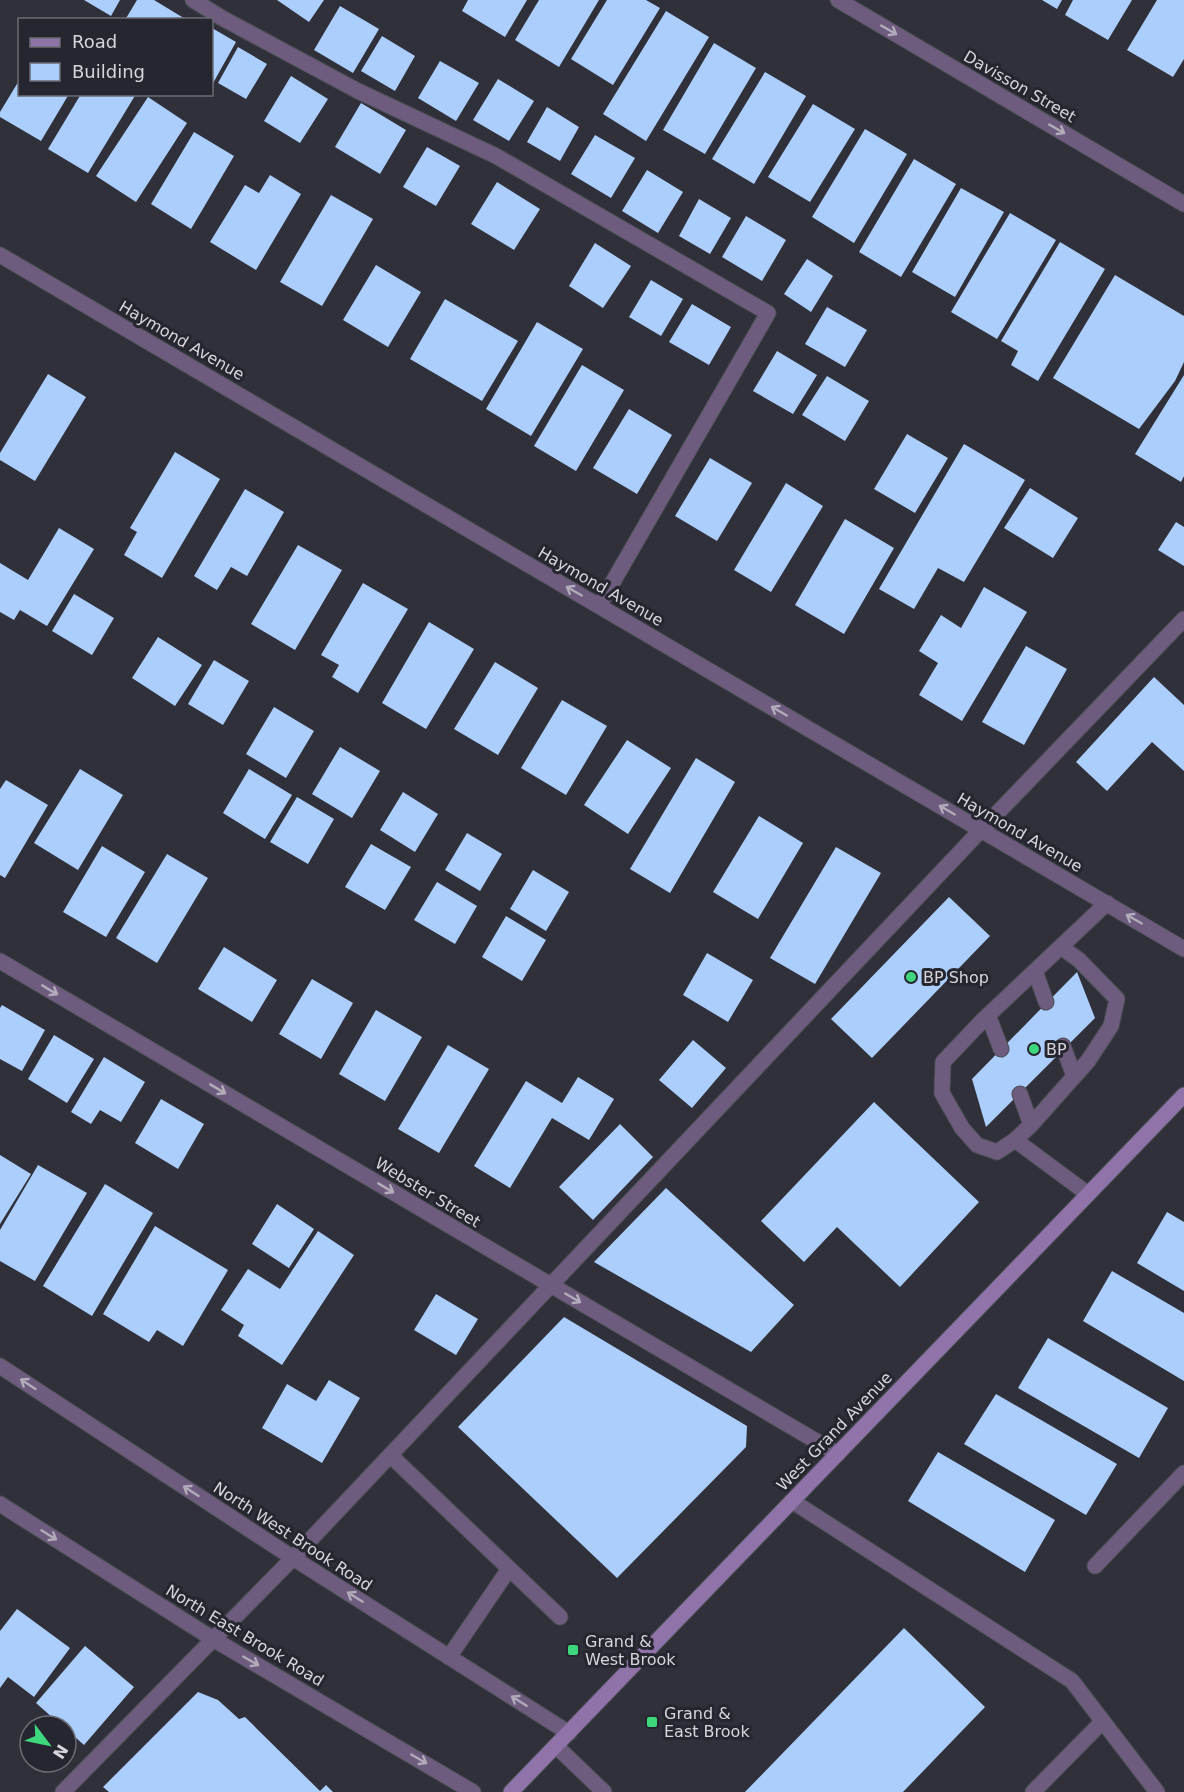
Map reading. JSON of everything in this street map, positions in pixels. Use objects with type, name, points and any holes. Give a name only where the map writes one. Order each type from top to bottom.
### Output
[{"type":"main road","name":"West Grand Avenue","points":[[511,1792],[1184,1095]]},
{"type":"street","points":[[193,0],[358,91],[496,156],[768,313],[599,606]]},
{"type":"street","name":"Davisson Street","points":[[838,0],[1184,204]]},
{"type":"street","name":"Haymond Avenue","points":[[0,255],[1184,949]]},
{"type":"street","points":[[63,1792],[293,1558],[981,830],[1184,619]]},
{"type":"street","points":[[1061,947],[1079,960],[1117,999],[1111,1026],[1088,1061],[1015,1140],[997,1152],[977,1145],[962,1128],[942,1092],[943,1062],[988,1015],[1107,903]]},
{"type":"street","name":"Webster Street","points":[[0,961],[838,1454]]},
{"type":"street","points":[[1035,971],[1046,1002]]},
{"type":"street","points":[[988,1015],[1001,1048]]},
{"type":"street","points":[[1063,1046],[1074,1076]]},
{"type":"street","points":[[1020,1094],[1031,1125]]},
{"type":"street","points":[[1015,1140],[1088,1194]]},
{"type":"street","name":"North West Brook Road","points":[[0,1366],[293,1558],[569,1733]]},
{"type":"street","points":[[390,1455],[560,1617]]},
{"type":"street","points":[[1095,1566],[1184,1473]]},
{"type":"street","points":[[792,1501],[1072,1681],[1157,1792]]},
{"type":"street","name":"North East Brook Road","points":[[0,1504],[213,1639],[473,1792]]},
{"type":"street","points":[[449,1657],[509,1569]]},
{"type":"street","points":[[1033,1792],[1103,1721]]},
{"type":"street","points":[[555,1746],[604,1792]]},
{"type":"building","points":[[84,0],[120,0],[111,16]]},
{"type":"building","points":[[137,0],[154,0],[184,18],[126,18]]},
{"type":"building","points":[[277,0],[324,0],[309,22]]},
{"type":"building","points":[[468,0],[527,0],[505,37],[462,11]]},
{"type":"building","points":[[539,0],[599,0],[559,67],[515,40]]},
{"type":"building","points":[[607,0],[646,0],[660,8],[613,85],[571,59]]},
{"type":"building","points":[[1042,0],[1062,0],[1057,9]]},
{"type":"building","points":[[1073,0],[1132,0],[1108,40],[1065,15]]},
{"type":"building","points":[[1157,0],[1184,0],[1184,59],[1173,77],[1127,50]]},
{"type":"building","points":[[340,6],[379,29],[353,73],[314,50]]},
{"type":"building","points":[[666,11],[709,37],[646,141],[603,114]]},
{"type":"building","points":[[213,29],[236,42],[213,83]]},
{"type":"building","points":[[382,36],[415,56],[395,91],[361,71]]},
{"type":"building","points":[[714,43],[756,68],[705,154],[663,130]]},
{"type":"building","points":[[238,47],[267,64],[246,99],[218,83]]},
{"type":"building","points":[[440,61],[479,83],[456,121],[418,98]]},
{"type":"building","points":[[765,72],[806,96],[754,184],[712,159]]},
{"type":"building","points":[[291,76],[328,99],[300,143],[264,121]]},
{"type":"building","points":[[498,79],[534,101],[509,141],[473,120]]},
{"type":"building","points":[[18,82],[18,96],[68,96],[41,141],[0,117],[0,112]]},
{"type":"building","points":[[80,96],[135,96],[88,173],[48,149]]},
{"type":"building","points":[[148,97],[187,123],[136,202],[96,176]]},
{"type":"building","points":[[361,103],[406,130],[380,174],[335,147]]},
{"type":"building","points":[[813,104],[855,129],[810,202],[768,177]]},
{"type":"building","points":[[547,107],[579,127],[560,161],[527,142]]},
{"type":"building","points":[[865,129],[907,154],[854,243],[812,217]]},
{"type":"building","points":[[194,132],[234,156],[191,229],[151,204]]},
{"type":"building","points":[[595,135],[635,158],[611,198],[571,174]]},
{"type":"building","points":[[427,147],[460,166],[436,206],[403,187]]},
{"type":"building","points":[[914,159],[956,184],[901,277],[859,252]]},
{"type":"building","points":[[647,170],[683,192],[658,233],[622,211]]},
{"type":"building","points":[[270,175],[301,194],[256,270],[210,242],[245,185],[259,193]]},
{"type":"building","points":[[497,182],[540,209],[514,250],[471,224]]},
{"type":"building","points":[[961,188],[1004,212],[955,297],[912,272]]},
{"type":"building","points":[[331,195],[373,219],[322,306],[280,282]]},
{"type":"building","points":[[699,199],[731,218],[710,254],[679,236]]},
{"type":"building","points":[[1010,213],[1056,240],[997,339],[951,312]]},
{"type":"building","points":[[746,216],[786,240],[762,281],[722,257]]},
{"type":"building","points":[[1060,242],[1105,269],[1038,381],[1011,365],[1018,351],[1001,341]]},
{"type":"building","points":[[595,243],[631,266],[603,308],[569,286]]},
{"type":"building","points":[[807,259],[833,276],[811,312],[784,294]]},
{"type":"building","points":[[376,265],[421,292],[388,347],[343,320]]},
{"type":"building","points":[[1115,275],[1184,316],[1184,362],[1175,381],[1139,429],[1053,378]]},
{"type":"building","points":[[651,280],[683,299],[661,336],[629,317]]},
{"type":"building","points":[[445,299],[518,341],[482,401],[410,359]]},
{"type":"building","points":[[692,304],[731,327],[709,365],[669,342]]},
{"type":"building","points":[[827,307],[867,330],[845,367],[805,344]]},
{"type":"building","points":[[537,322],[583,349],[531,436],[486,409]]},
{"type":"building","points":[[777,351],[817,375],[793,414],[753,391]]},
{"type":"building","points":[[582,365],[624,390],[576,471],[534,446]]},
{"type":"building","points":[[48,374],[86,397],[35,481],[0,460],[0,453]]},
{"type":"building","points":[[1184,375],[1184,476],[1181,482],[1135,454]]},
{"type":"building","points":[[827,376],[869,401],[845,441],[802,415]]},
{"type":"building","points":[[629,409],[672,435],[637,494],[593,468]]},
{"type":"building","points":[[907,434],[948,458],[915,513],[874,489]]},
{"type":"building","points":[[964,444],[1025,480],[964,582],[938,568],[914,609],[879,589]]},
{"type":"building","points":[[175,452],[220,479],[162,578],[124,555],[137,532],[130,528]]},
{"type":"building","points":[[710,458],[752,483],[717,541],[675,516]]},
{"type":"building","points":[[786,483],[823,506],[771,592],[734,570]]},
{"type":"building","points":[[1030,488],[1078,518],[1053,558],[1004,528]]},
{"type":"building","points":[[245,489],[284,512],[247,576],[231,567],[217,590],[194,576]]},
{"type":"building","points":[[845,519],[894,548],[844,634],[795,605]]},
{"type":"building","points":[[1176,522],[1184,527],[1184,566],[1158,550]]},
{"type":"building","points":[[59,528],[94,549],[47,626],[20,610],[14,620],[0,612],[0,563],[28,580]]},
{"type":"building","points":[[298,545],[342,570],[295,650],[251,624]]},
{"type":"building","points":[[363,583],[408,609],[358,693],[332,677],[339,665],[321,655]]},
{"type":"building","points":[[984,587],[1027,612],[962,721],[919,695],[938,663],[919,651],[941,615],[961,628]]},
{"type":"building","points":[[74,594],[114,618],[92,655],[52,631]]},
{"type":"building","points":[[429,622],[474,649],[426,729],[382,703]]},
{"type":"building","points":[[158,637],[202,665],[175,706],[132,678]]},
{"type":"building","points":[[1026,646],[1067,669],[1024,745],[982,722]]},
{"type":"building","points":[[214,660],[249,681],[223,725],[188,704]]},
{"type":"building","points":[[495,662],[538,688],[498,755],[454,729]]},
{"type":"building","points":[[1154,677],[1184,705],[1184,771],[1152,742],[1107,791],[1076,762]]},
{"type":"building","points":[[562,700],[607,726],[566,795],[521,768]]},
{"type":"building","points":[[274,707],[314,731],[286,778],[246,754]]},
{"type":"building","points":[[627,740],[671,768],[628,834],[584,805]]},
{"type":"building","points":[[340,747],[380,771],[352,818],[312,794]]},
{"type":"building","points":[[696,758],[735,782],[670,893],[630,869]]},
{"type":"building","points":[[80,769],[123,795],[78,870],[34,843]]},
{"type":"building","points":[[249,769],[292,795],[265,839],[223,813]]},
{"type":"building","points":[[6,780],[48,805],[5,878],[0,875],[0,789]]},
{"type":"building","points":[[403,792],[438,814],[415,852],[380,830]]},
{"type":"building","points":[[297,797],[334,819],[308,864],[270,842]]},
{"type":"building","points":[[759,816],[803,843],[758,919],[713,892]]},
{"type":"building","points":[[467,833],[502,854],[480,891],[445,870]]},
{"type":"building","points":[[371,844],[411,867],[385,910],[345,887]]},
{"type":"building","points":[[102,846],[145,872],[106,937],[63,912]]},
{"type":"building","points":[[836,847],[881,873],[815,984],[770,958]]},
{"type":"building","points":[[167,854],[208,878],[157,963],[116,938]]},
{"type":"building","points":[[533,870],[569,892],[546,931],[510,909]]},
{"type":"building","points":[[437,882],[477,906],[455,944],[414,920]]},
{"type":"building","name":"BP Shop","points":[[949,897],[990,936],[872,1058],[831,1019]]},
{"type":"building","points":[[506,916],[546,940],[522,981],[482,957]]},
{"type":"building","points":[[224,947],[277,980],[252,1022],[198,989]]},
{"type":"building","points":[[707,953],[753,980],[728,1022],[683,995]]},
{"type":"building","name":"BP","points":[[1077,972],[1095,1018],[986,1127],[972,1079]]},
{"type":"building","points":[[312,979],[353,1003],[321,1059],[279,1034]]},
{"type":"building","points":[[2,1005],[45,1030],[22,1071],[0,1059],[0,1008]]},
{"type":"building","points":[[376,1010],[422,1037],[385,1101],[339,1074]]},
{"type":"building","points":[[54,1035],[94,1059],[67,1103],[28,1079]]},
{"type":"building","points":[[693,1040],[726,1068],[692,1108],[659,1080]]},
{"type":"building","points":[[448,1045],[489,1069],[439,1153],[398,1129]]},
{"type":"building","points":[[104,1057],[145,1082],[121,1122],[100,1110],[91,1124],[71,1112]]},
{"type":"building","points":[[578,1077],[614,1099],[589,1140],[552,1118],[510,1188],[474,1166],[526,1081],[562,1103]]},
{"type":"building","points":[[161,1099],[204,1124],[178,1169],[135,1143]]},
{"type":"building","points":[[874,1102],[979,1202],[900,1287],[837,1227],[804,1262],[761,1221]]},
{"type":"building","points":[[620,1124],[653,1157],[593,1220],[559,1187]]},
{"type":"building","points":[[0,1155],[31,1174],[0,1224]]},
{"type":"building","points":[[38,1165],[87,1193],[35,1281],[0,1261],[0,1230]]},
{"type":"building","points":[[105,1184],[153,1213],[92,1316],[43,1286]]},
{"type":"building","points":[[666,1188],[794,1305],[751,1352],[594,1262]]},
{"type":"building","points":[[277,1204],[314,1229],[289,1268],[252,1244]]},
{"type":"building","points":[[1167,1212],[1184,1222],[1184,1291],[1137,1263]]},
{"type":"building","points":[[155,1226],[228,1270],[183,1346],[157,1330],[149,1342],[103,1314]]},
{"type":"building","points":[[318,1231],[354,1255],[282,1365],[238,1336],[244,1325],[221,1310],[248,1269],[280,1289]]},
{"type":"building","points":[[1112,1271],[1184,1313],[1184,1381],[1083,1321]]},
{"type":"building","points":[[436,1294],[478,1319],[456,1355],[414,1330]]},
{"type":"building","points":[[564,1317],[747,1426],[746,1447],[617,1578],[458,1427]]},
{"type":"building","points":[[1048,1338],[1168,1408],[1139,1458],[1018,1388]]},
{"type":"building","points":[[329,1380],[360,1398],[322,1463],[262,1428],[287,1384],[316,1401]]},
{"type":"building","points":[[996,1394],[1117,1464],[1086,1515],[964,1444]]},
{"type":"building","points":[[938,1452],[1055,1520],[1025,1572],[908,1501]]},
{"type":"building","points":[[17,1609],[70,1648],[34,1697],[8,1677],[0,1688],[0,1631]]},
{"type":"building","points":[[904,1628],[985,1707],[903,1792],[745,1792]]},
{"type":"building","points":[[85,1646],[134,1687],[84,1745],[78,1740],[78,1714],[48,1714],[36,1703]]},
{"type":"building","points":[[198,1692],[218,1700],[239,1719],[245,1717],[320,1791],[326,1785],[333,1792],[109,1792],[103,1787]]},
{"type":"place","name":"BP Shop","points":[[911,977]]},
{"type":"place","name":"BP","points":[[1034,1049]]},
{"type":"place","name":"Grand & West Brook","points":[[573,1650]]},
{"type":"place","name":"Grand & East Brook","points":[[652,1722]]}]
